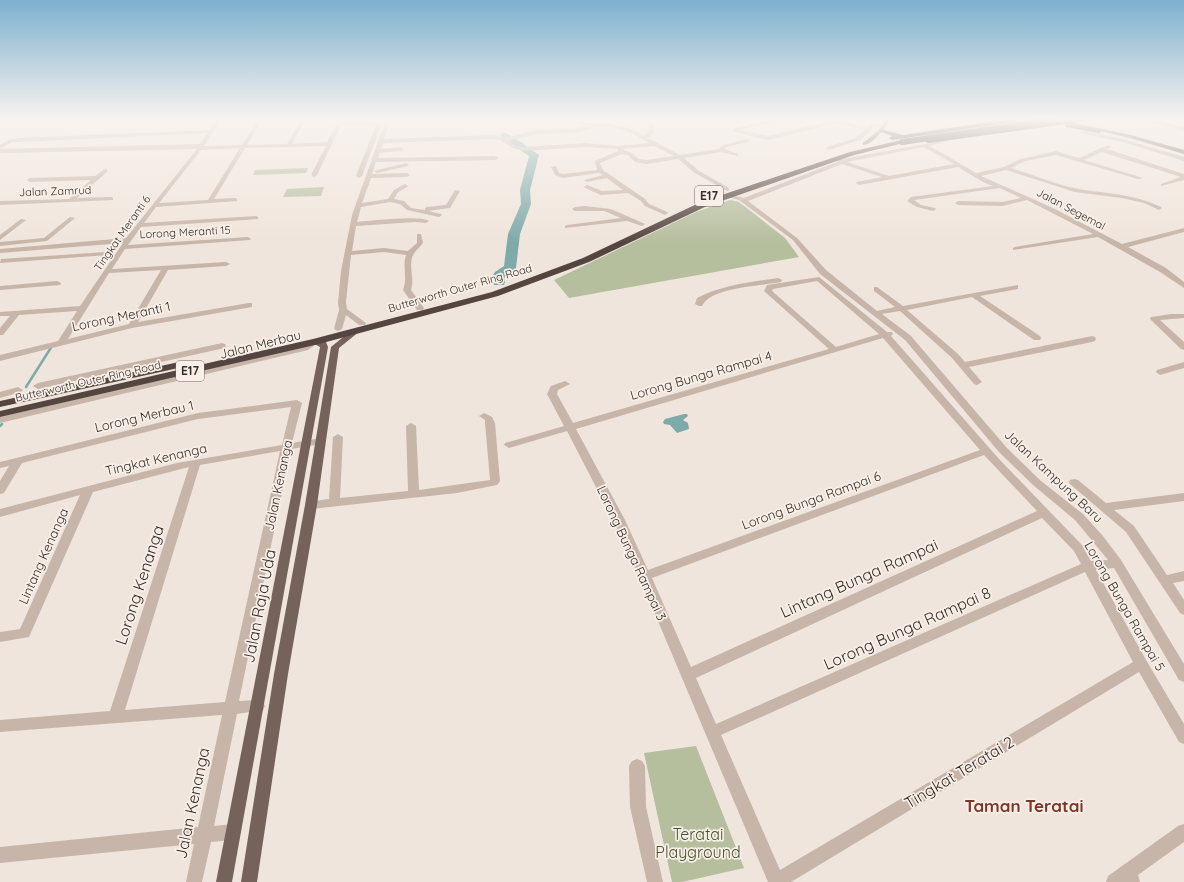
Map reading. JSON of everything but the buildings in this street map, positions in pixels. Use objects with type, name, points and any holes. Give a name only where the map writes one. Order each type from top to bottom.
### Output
[{"type":"highway","name":"Butterworth Outer Ring Road","points":[[0,417],[64,400],[315,342],[420,308],[512,283],[545,271],[665,213],[817,161]]},
{"type":"highway","name":"Butterworth Outer Ring Road","points":[[0,408],[338,329],[360,327],[495,294],[586,260],[727,193],[748,189],[832,161]]},
{"type":"highway","points":[[0,404],[133,374],[206,360]]},
{"type":"main road","points":[[249,882],[281,674],[311,505],[335,346],[360,327]]},
{"type":"main road","name":"Jalan Raja Uda","points":[[224,882],[232,832],[258,706],[324,347],[323,344],[315,342]]},
{"type":"street","name":"Tingkat Meranti 6","points":[[61,343],[82,308],[139,225],[189,161]]},
{"type":"street","points":[[210,201],[234,161]]},
{"type":"street","points":[[314,175],[321,161]]},
{"type":"street","points":[[359,174],[364,161]]},
{"type":"street","points":[[338,329],[343,310],[342,302],[353,224],[374,161]]},
{"type":"street","points":[[598,161],[596,162],[600,171]]},
{"type":"street","points":[[638,161],[649,161]]},
{"type":"street","points":[[683,161],[727,193],[742,199],[834,161]]},
{"type":"street","points":[[845,161],[889,178]]},
{"type":"street","name":"Jalan Segemal","points":[[953,161],[976,175],[1051,208],[1163,270],[1184,286]]},
{"type":"street","points":[[976,175],[1006,168],[1021,161]]},
{"type":"street","points":[[1088,161],[1140,178]]},
{"type":"street","points":[[1136,161],[1184,177]]},
{"type":"street","points":[[369,174],[406,165]]},
{"type":"street","points":[[859,183],[928,169],[960,165]]},
{"type":"street","points":[[554,167],[557,174],[563,176],[600,171],[653,208],[665,213]]},
{"type":"street","points":[[1006,168],[1077,190],[1122,196],[1146,202],[1159,208]]},
{"type":"street","points":[[72,200],[105,171]]},
{"type":"street","points":[[369,174],[407,175]]},
{"type":"street","points":[[587,180],[609,176]]},
{"type":"street","points":[[1163,186],[1184,177]]},
{"type":"street","points":[[30,180],[97,178]]},
{"type":"street","points":[[390,200],[396,191],[405,186]]},
{"type":"street","points":[[933,210],[914,204],[910,201],[911,199],[1000,186]]},
{"type":"street","points":[[587,187],[601,193],[628,191]]},
{"type":"street","points":[[742,199],[744,193],[748,189]]},
{"type":"street","points":[[416,211],[448,207],[457,191]]},
{"type":"street","points":[[958,203],[1002,204],[1027,198]]},
{"type":"street","name":"Jalan Zamrud","points":[[0,203],[111,199]]},
{"type":"street","name":"Jalan Kampung Baru","points":[[742,199],[794,240],[823,272],[900,331],[922,353],[1004,450],[1037,482],[1079,517],[1100,539],[1179,658],[1184,676]]},
{"type":"street","points":[[154,204],[235,200]]},
{"type":"street","points":[[358,206],[390,200],[402,202],[406,207],[416,211],[439,215]]},
{"type":"street","points":[[575,209],[596,208],[642,224]]},
{"type":"street","points":[[0,244],[45,240],[72,218]]},
{"type":"street","points":[[139,225],[256,218]]},
{"type":"street","points":[[566,227],[626,219]]},
{"type":"street","points":[[0,238],[23,220]]},
{"type":"street","points":[[353,224],[408,220],[426,221]]},
{"type":"street","points":[[1121,247],[1184,230]]},
{"type":"street","points":[[419,235],[420,243],[410,253],[407,263],[410,282],[407,290],[420,308]]},
{"type":"street","points":[[1015,249],[1099,235]]},
{"type":"street","name":"Lorong Meranti 15","points":[[124,247],[248,239]]},
{"type":"street","points":[[0,251],[129,240]]},
{"type":"street","points":[[1,261],[11,250]]},
{"type":"street","points":[[349,252],[384,250],[410,253]]},
{"type":"street","points":[[1,261],[106,254]]},
{"type":"street","points":[[107,271],[226,264]]},
{"type":"street","points":[[132,326],[166,268]]},
{"type":"street","points":[[823,272],[816,278],[770,287],[768,291],[835,350]]},
{"type":"street","points":[[699,304],[700,300],[706,296],[723,290],[816,278]]},
{"type":"street","name":"Lorong Bunga Rampai 5","points":[[816,278],[885,336],[986,451],[1078,548],[1141,664],[1184,737]]},
{"type":"street","points":[[0,288],[57,283]]},
{"type":"street","points":[[877,313],[1015,287]]},
{"type":"street","points":[[877,289],[902,308],[955,356],[977,382]]},
{"type":"street","points":[[974,295],[1037,338]]},
{"type":"street","name":"Lorong Meranti 1","points":[[0,358],[132,326],[249,305]]},
{"type":"street","points":[[0,314],[82,308]]},
{"type":"street","points":[[343,310],[360,327]]},
{"type":"street","points":[[0,333],[16,313]]},
{"type":"street","points":[[1184,316],[1171,316],[1154,319],[1184,347]]},
{"type":"street","name":"Lorong Bunga Rampai 4","points":[[509,445],[900,331]]},
{"type":"street","points":[[963,365],[1092,339]]},
{"type":"street","name":"Jalan Merbau","points":[[0,417],[305,348],[315,342]]},
{"type":"street","points":[[38,386],[222,346]]},
{"type":"street","points":[[1160,372],[1184,365]]},
{"type":"street","points":[[115,369],[118,374],[133,374]]},
{"type":"street","points":[[98,382],[115,369]]},
{"type":"street","name":"Lorong Bunga Rampai 3","points":[[565,384],[554,388],[552,394],[554,400],[570,427],[619,520],[645,576],[777,882]]},
{"type":"street","points":[[0,395],[18,390]]},
{"type":"street","name":"Jalan Kenanga","points":[[194,882],[202,835],[231,709],[286,447],[297,403]]},
{"type":"street","name":"Lorong Merbau 1","points":[[0,465],[198,416],[297,403]]},
{"type":"street","points":[[311,505],[489,485],[495,481],[489,419],[484,416]]},
{"type":"street","points":[[411,426],[414,494]]},
{"type":"street","points":[[334,502],[338,437]]},
{"type":"street","name":"Tingkat Kenanga","points":[[0,514],[177,466],[321,442]]},
{"type":"street","name":"Lorong Bunga Rampai 6","points":[[645,576],[986,451]]},
{"type":"street","points":[[0,490],[18,460]]},
{"type":"street","name":"Lorong Kenanga","points":[[115,718],[196,463]]},
{"type":"street","points":[[1074,482],[1105,506],[1130,529],[1184,610]]},
{"type":"street","name":"Lintang Kenanga","points":[[0,636],[24,633],[88,490]]},
{"type":"street","points":[[1105,506],[1184,497]]},
{"type":"street","name":"Lintang Bunga Rampai","points":[[688,675],[713,662],[1044,512]]},
{"type":"street","name":"Lorong Bunga Rampai 8","points":[[713,732],[1088,566],[1117,563]]},
{"type":"street","points":[[1165,580],[1184,576]]},
{"type":"street","name":"Tingkat Teratai 2","points":[[777,882],[1141,664]]},
{"type":"street","points":[[0,726],[258,706]]},
{"type":"street","points":[[637,766],[638,807],[655,882]]},
{"type":"street","points":[[0,855],[232,832]]},
{"type":"street","points":[[1124,879],[1184,832]]},
{"type":"green space","points":[[308,168],[306,173],[253,175],[255,170]]},
{"type":"green space","points":[[324,187],[321,196],[283,197],[287,189]]},
{"type":"green space","points":[[730,200],[739,202],[785,238],[799,257],[569,298],[554,280],[696,212]]},
{"type":"green space","name":"Teratai Playground","points":[[696,746],[744,868],[682,882],[672,882],[644,753]]},
{"type":"water","points":[[687,414],[688,416],[683,420],[688,423],[689,429],[677,433],[670,425],[664,424],[663,422],[665,419]]},
{"type":"waterway","points":[[499,282],[497,278],[499,275],[510,268],[514,234],[526,204],[525,190],[532,161]]},
{"type":"waterway","points":[[26,387],[52,346]]},
{"type":"district","name":"Taman Teratai","points":[[1024,806]]}]
